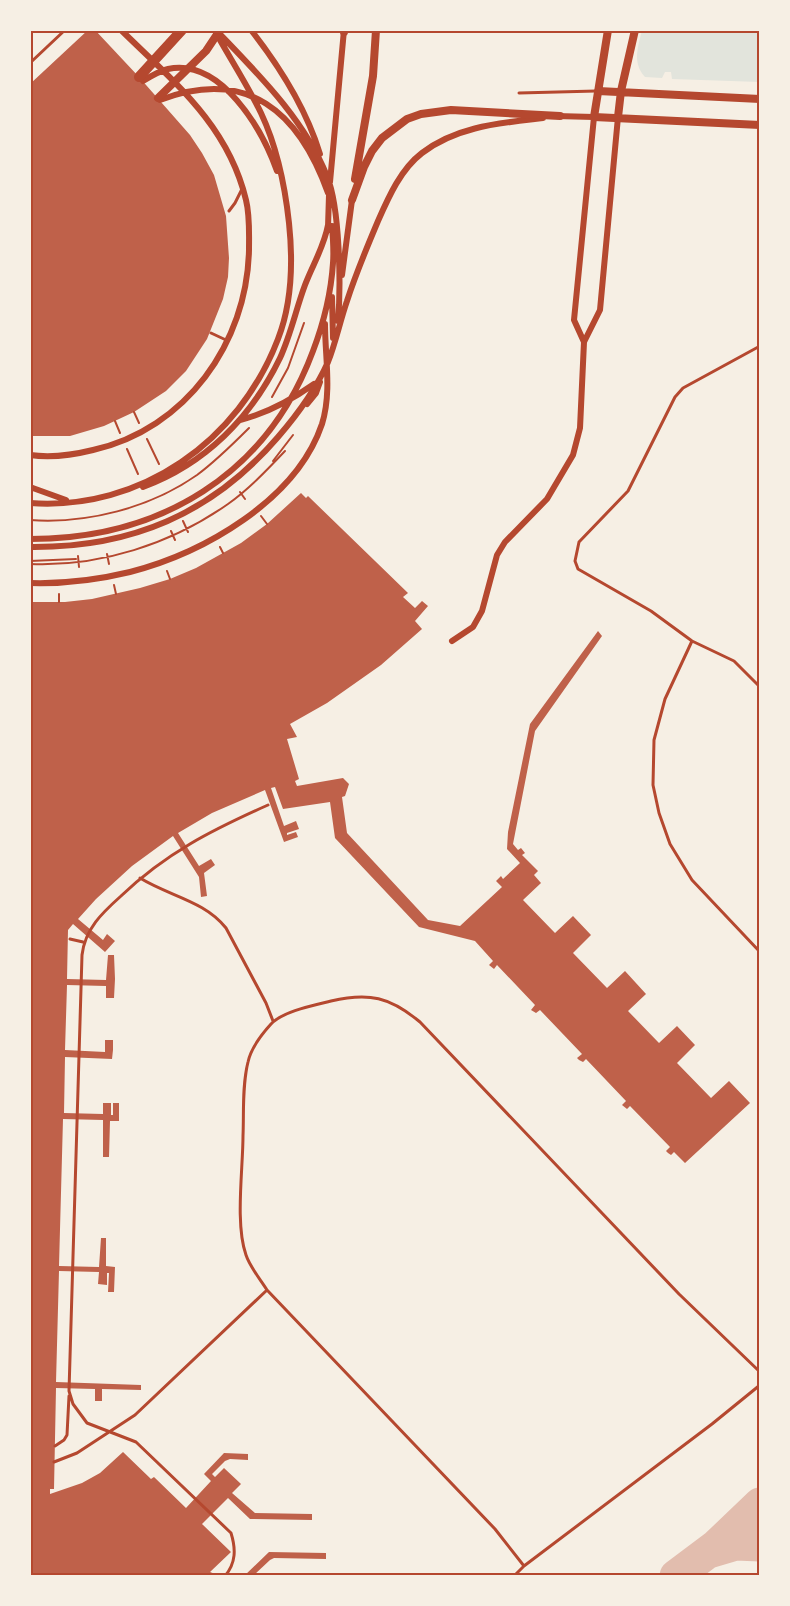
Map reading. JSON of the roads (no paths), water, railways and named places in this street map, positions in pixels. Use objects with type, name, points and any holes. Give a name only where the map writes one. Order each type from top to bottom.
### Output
[{"type":"highway","points":[[141,79],[182,30]]},
{"type":"street","points":[[30,455],[69,455],[99,449],[128,439],[173,412],[212,369],[228,341],[243,299],[249,268],[246,200],[216,130],[195,103],[121,30]]},
{"type":"street","points":[[159,99],[206,51],[217,30]]},
{"type":"street","points":[[30,505],[85,500],[122,491],[175,468],[205,445],[235,413],[268,362],[278,340],[290,287],[290,237],[279,162],[261,113],[217,30]]},
{"type":"street","points":[[217,30],[286,107],[305,133],[328,178],[337,234],[340,299]]},
{"type":"street","points":[[30,583],[95,579],[159,563],[212,538],[250,515],[270,499],[303,462],[321,425],[327,397],[325,319],[334,261],[329,196],[319,153],[303,111],[265,49],[250,30]]},
{"type":"street","points":[[333,343],[328,225],[331,161],[344,30]]},
{"type":"street","points":[[30,548],[42,550],[79,548],[139,534],[192,513],[238,482],[273,446],[316,393],[333,348],[344,249],[373,76],[376,30]]},
{"type":"street","points":[[584,342],[574,320],[594,117],[608,30]]},
{"type":"street","points":[[452,641],[473,627],[482,611],[497,555],[506,542],[547,499],[573,455],[580,428],[584,342],[600,310],[621,91],[635,30]]},
{"type":"street","points":[[141,79],[174,68],[195,70],[220,83],[246,113],[266,146],[275,165],[286,200]]},
{"type":"street","points":[[159,99],[191,90],[220,89],[236,92],[272,106],[293,126],[309,149],[329,196]]},
{"type":"street","points":[[598,91],[760,99]]},
{"type":"street","points":[[352,200],[372,151],[382,138],[414,116],[436,111],[618,117],[760,125]]},
{"type":"street","points":[[30,548],[83,545],[122,538],[166,523],[194,509],[235,481],[290,423],[317,382],[327,362],[356,276],[386,203],[406,170],[421,154],[440,141],[472,129],[497,123],[560,116]]},
{"type":"street","points":[[30,505],[83,504],[134,490],[188,466],[218,444],[239,420],[279,359],[296,317],[304,287],[321,250],[328,225]]},
{"type":"street","points":[[30,539],[75,537],[126,527],[180,506],[213,485],[253,450],[277,421],[303,377],[325,319]]},
{"type":"street","points":[[239,420],[260,415],[281,405],[317,382]]},
{"type":"street","points":[[30,487],[57,498],[83,504]]},
{"type":"lane","points":[[30,63],[65,30]]},
{"type":"lane","points":[[519,93],[598,91]]},
{"type":"lane","points":[[229,211],[236,203],[242,189]]},
{"type":"lane","points":[[211,333],[228,341]]},
{"type":"lane","points":[[760,346],[683,388],[675,396],[628,491],[579,542],[575,561],[578,569],[651,611],[692,641],[734,661],[760,687]]},
{"type":"lane","points":[[692,641],[665,699],[654,740],[653,785],[659,813],[670,844],[692,880],[760,952]]},
{"type":"lane","points":[[55,1446],[67,1435],[84,942],[93,924],[140,878],[178,849],[224,824],[268,805]]},
{"type":"lane","points":[[140,878],[157,888],[198,905],[218,918],[226,928],[266,1003],[273,1022]]},
{"type":"lane","points":[[70,939],[84,942]]},
{"type":"lane","points":[[524,1566],[495,1529],[267,1290],[246,1255],[242,1231],[245,1075],[253,1048],[273,1022],[314,1005],[360,997],[393,1002],[404,1009],[420,1022],[679,1294],[760,1372]]},
{"type":"lane","points":[[54,1462],[77,1453],[135,1415],[267,1290]]},
{"type":"lane","points":[[514,1576],[760,1385]]},
{"type":"lane","points":[[69,1391],[73,1404],[87,1423],[136,1442],[231,1533],[234,1543],[234,1559],[225,1576]]}]
